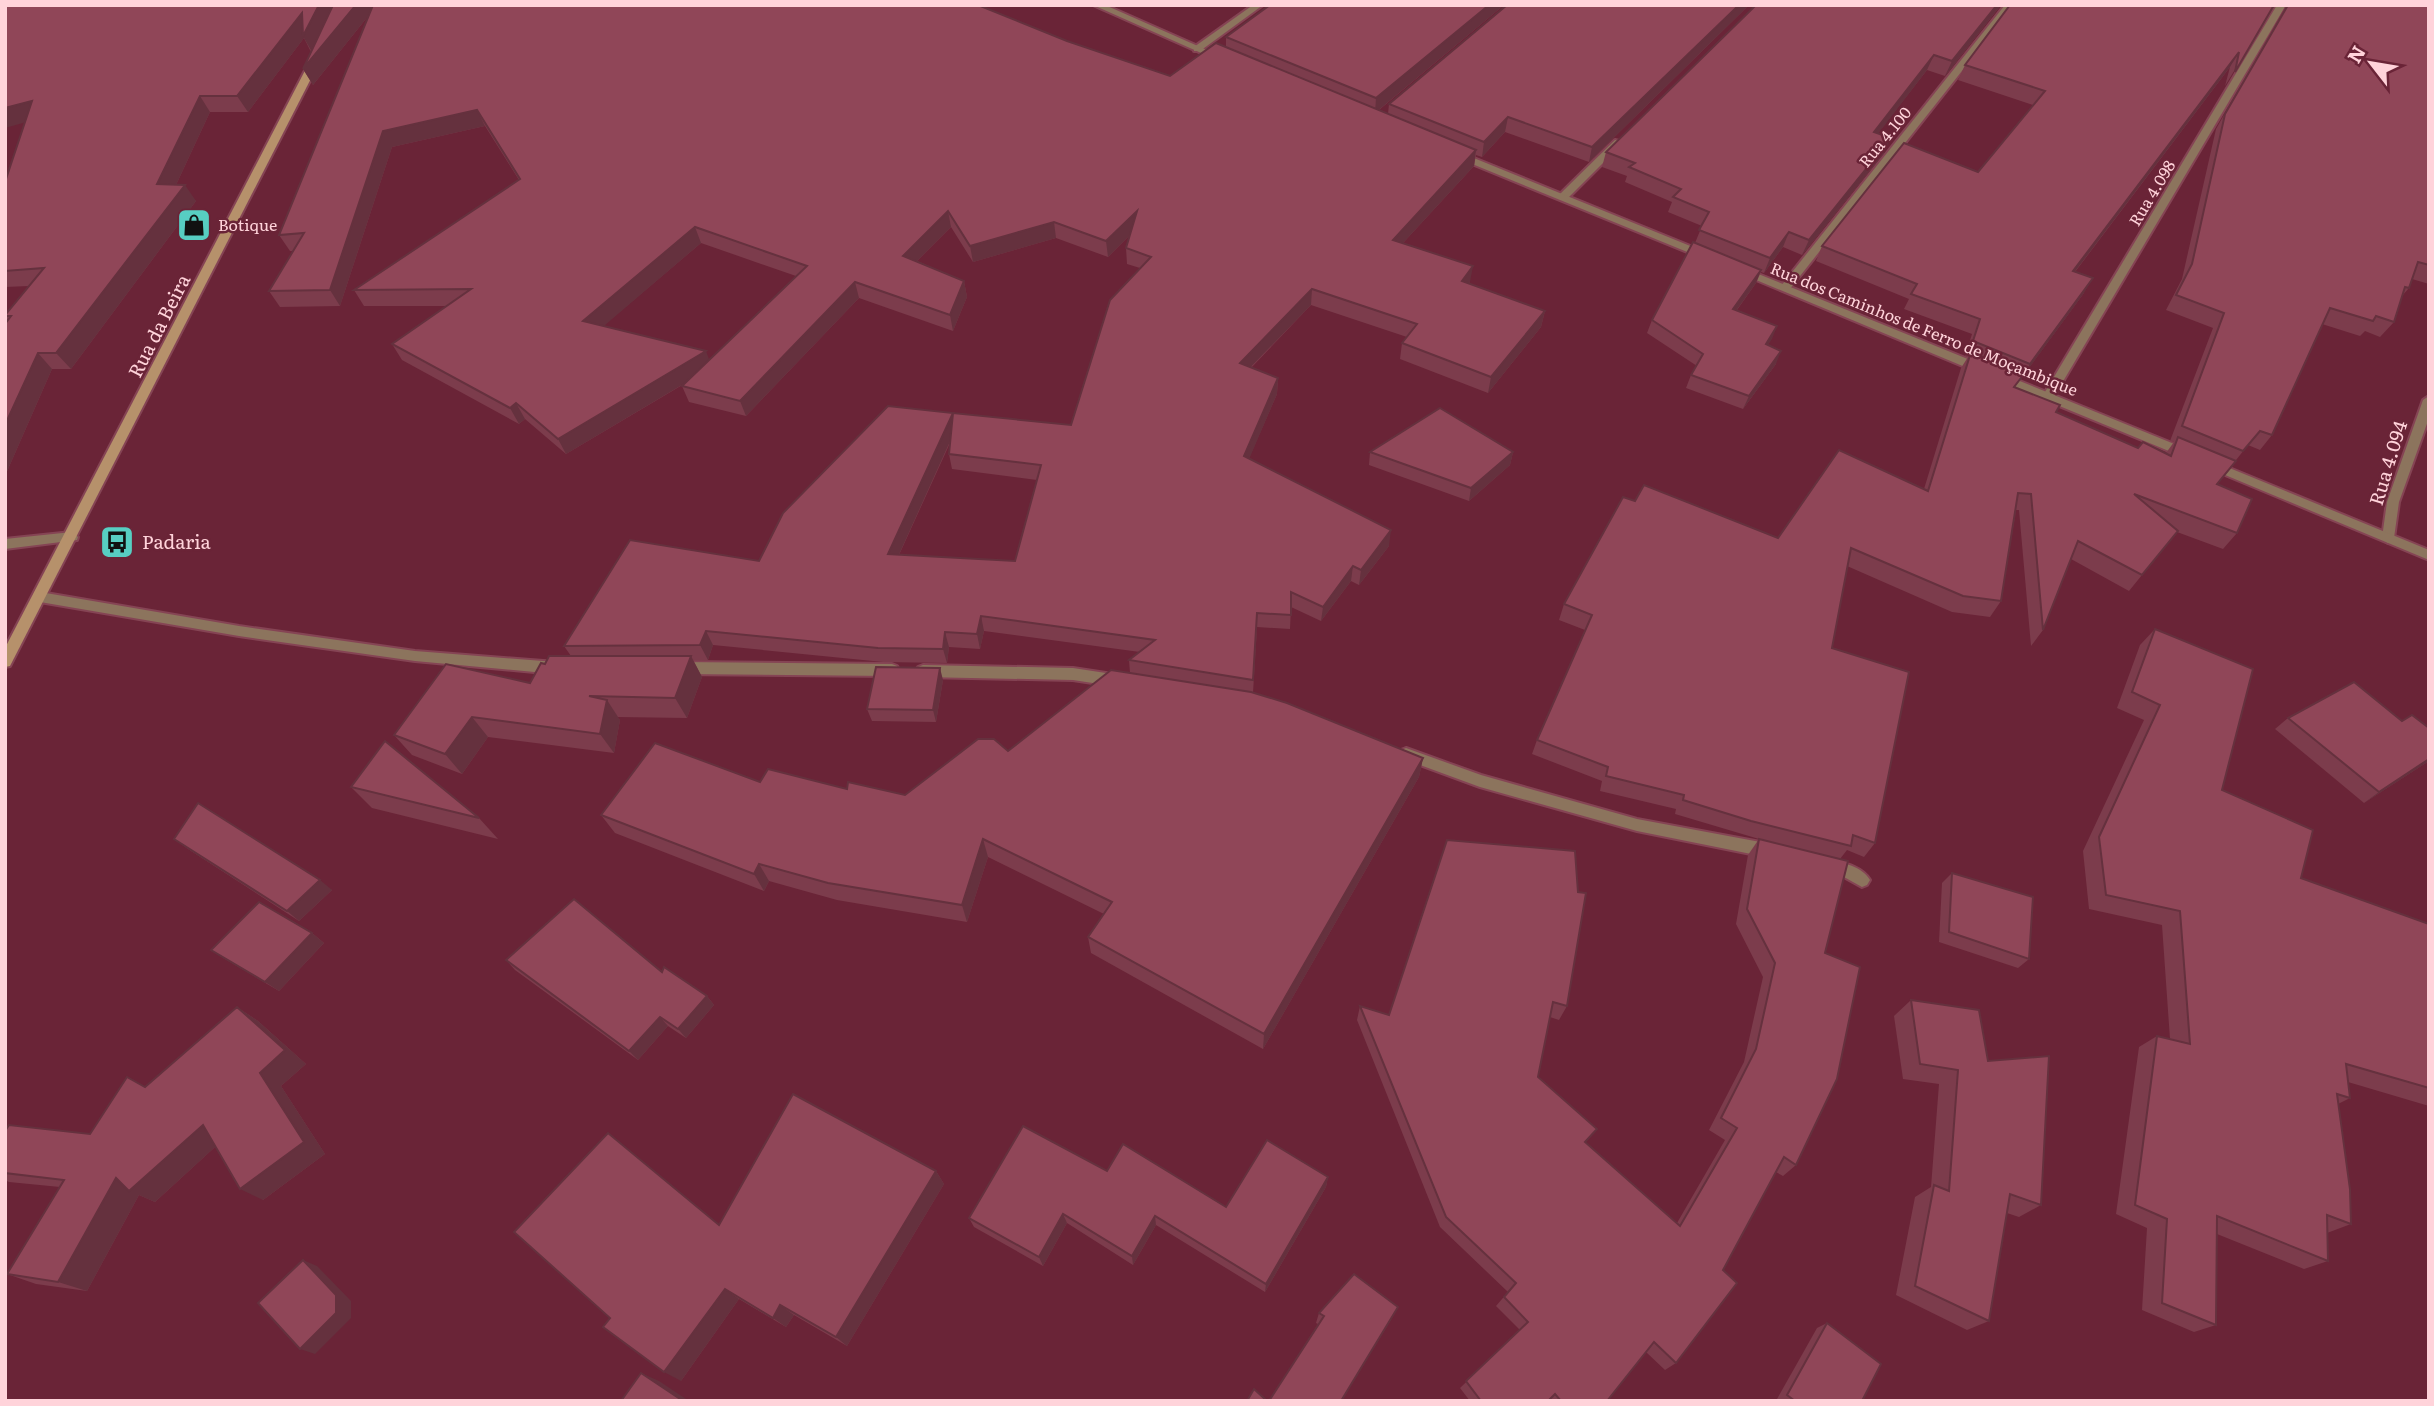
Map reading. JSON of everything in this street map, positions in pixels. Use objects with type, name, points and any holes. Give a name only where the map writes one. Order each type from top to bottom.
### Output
[{"type":"main road","name":"Rua da Beira","points":[[5,662],[72,537],[325,42]]},
{"type":"street","points":[[1097,5],[1235,64]]},
{"type":"street","points":[[1197,49],[1259,5]]},
{"type":"street","name":"Rua 4.100","points":[[1785,288],[2010,5]]},
{"type":"street","name":"Rua 4.098","points":[[2048,397],[2282,5]]},
{"type":"street","points":[[1563,197],[1631,130]]},
{"type":"street","name":"Rua dos Caminhos de Ferro de Moçambique","points":[[1450,151],[2429,555]]},
{"type":"street","name":"Rua 4.094","points":[[2388,538],[2393,502],[2429,400]]},
{"type":"street","points":[[5,544],[72,537]]},
{"type":"street","points":[[40,597],[239,631],[415,656],[568,669]]},
{"type":"street","points":[[664,668],[1073,674],[1135,684]]},
{"type":"street","points":[[1392,749],[1480,780],[1637,825],[1786,855]]},
{"type":"street","points":[[1811,861],[1848,871],[1861,880]]},
{"type":"building","points":[[5,5],[319,5],[303,36],[302,13],[237,96],[200,96],[157,184],[185,185],[56,353],[38,353],[5,425],[5,324],[11,316],[5,315],[44,268],[5,271],[5,182],[32,101],[5,108]]},
{"type":"building","points":[[333,5],[356,5],[303,69]]},
{"type":"building","points":[[373,5],[978,5],[1067,41],[1170,76],[1216,43],[1476,150],[1393,240],[1473,266],[1462,281],[1545,311],[1491,377],[1402,343],[1417,324],[1312,289],[1240,363],[1278,378],[1244,456],[1391,530],[1361,570],[1353,566],[1323,607],[1291,592],[1291,615],[1257,613],[1253,680],[1129,660],[1155,640],[981,616],[977,634],[945,632],[943,649],[878,648],[706,631],[700,645],[564,646],[630,540],[759,561],[783,513],[888,406],[1071,425],[1110,300],[1151,257],[1126,248],[1137,211],[1106,241],[1054,222],[970,246],[948,211],[903,256],[964,281],[950,315],[855,282],[740,401],[682,386],[807,266],[695,227],[583,321],[706,351],[558,439],[516,403],[510,408],[392,344],[471,289],[354,290],[520,179],[477,110],[383,131],[330,290],[269,291],[304,233],[279,235]],"holes":[[[953,413],[949,454],[1041,465],[1015,561],[888,554]]]},
{"type":"building","points":[[1270,5],[1489,5],[1376,98],[1226,37]]},
{"type":"building","points":[[1507,5],[1739,5],[1592,147],[1508,117],[1484,142],[1389,104]]},
{"type":"building","points":[[1756,5],[1997,5],[1952,61],[1934,55],[1874,132],[1891,138],[1809,240],[1789,232],[1770,258],[1699,230],[1709,212],[1673,197],[1681,189],[1629,167],[1635,163],[1606,152]]},
{"type":"building","points":[[2010,5],[2274,5],[2235,72],[2239,52],[2073,271],[2093,278],[2030,364],[1973,341],[1980,319],[1911,294],[1917,284],[1822,246],[1904,143],[1978,172],[2045,91],[1965,65]]},
{"type":"building","points":[[2288,5],[2429,5],[2429,265],[2418,262],[2409,288],[2405,287],[2394,322],[2376,316],[2373,321],[2330,308],[2272,435],[2260,431],[2243,451],[2182,426],[2224,313],[2176,295],[2192,264],[2225,114]]},
{"type":"building","points":[[1693,242],[1761,270],[1733,309],[1777,326],[1766,344],[1781,351],[1749,396],[1691,375],[1703,354],[1652,320]]},
{"type":"building","points":[[1971,352],[2024,374],[2014,387],[2060,405],[2056,412],[2138,448],[2143,442],[2171,456],[2178,437],[2236,461],[2217,484],[2252,499],[2237,533],[2134,494],[2178,531],[2142,575],[2078,541],[2043,630],[2031,494],[2018,493],[2001,601],[1963,596],[1851,548],[1832,648],[1909,672],[1875,843],[1853,835],[1851,846],[1751,821],[1683,800],[1684,795],[1606,776],[1608,767],[1537,740],[1592,615],[1564,604],[1623,497],[1635,501],[1644,485],[1778,538],[1839,450],[1928,491]]},
{"type":"building","points":[[1440,408],[1513,452],[1471,488],[1370,452]]},
{"type":"building","points":[[2155,629],[2253,669],[2222,790],[2313,830],[2301,878],[2429,924],[2429,1088],[2346,1064],[2350,1098],[2337,1094],[2350,1189],[2351,1224],[2327,1215],[2328,1261],[2217,1216],[2216,1325],[2162,1303],[2167,1219],[2135,1205],[2157,1036],[2190,1044],[2180,911],[2106,895],[2099,837],[2160,705],[2132,692]]},
{"type":"building","points":[[549,656],[691,656],[675,698],[589,696],[607,700],[600,734],[472,717],[445,754],[394,735],[446,664],[530,683],[541,663],[545,664]]},
{"type":"building","points":[[876,667],[940,668],[933,710],[867,709]]},
{"type":"building","points":[[1111,670],[1251,692],[1287,703],[1423,758],[1264,1034],[1088,937],[1112,902],[983,839],[962,905],[828,883],[759,864],[754,874],[601,815],[655,743],[760,782],[768,769],[847,789],[848,782],[905,795],[978,739],[994,739],[1008,751]]},
{"type":"building","points":[[2354,682],[2402,721],[2412,715],[2429,728],[2429,759],[2379,792],[2288,718]]},
{"type":"building","points":[[385,741],[479,818],[351,787]]},
{"type":"building","points":[[198,803],[320,880],[287,911],[174,839]]},
{"type":"building","points":[[1759,839],[1848,861],[1825,953],[1860,967],[1837,1079],[1796,1165],[1784,1157],[1723,1270],[1737,1283],[1676,1363],[1654,1342],[1607,1401],[1561,1401],[1555,1394],[1548,1401],[1481,1401],[1466,1381],[1528,1322],[1504,1297],[1516,1283],[1446,1217],[1360,1006],[1389,1015],[1447,840],[1575,851],[1578,892],[1586,893],[1567,1006],[1553,1002],[1538,1077],[1597,1129],[1585,1142],[1680,1226],[1737,1128],[1721,1118],[1756,1049],[1775,963],[1747,909]]},
{"type":"building","points":[[1952,873],[2033,897],[2029,959],[1949,932]]},
{"type":"building","points":[[574,899],[662,972],[664,967],[707,996],[678,1029],[660,1017],[629,1051],[506,960]]},
{"type":"building","points":[[259,902],[312,933],[265,982],[211,950]]},
{"type":"building","points":[[1911,1000],[1979,1010],[1988,1061],[2049,1056],[2041,1205],[2010,1194],[1989,1321],[1915,1286],[1934,1185],[1949,1191],[1958,1070],[1920,1064]]},
{"type":"building","points":[[237,1007],[285,1050],[260,1073],[304,1142],[240,1189],[203,1125],[129,1191],[116,1178],[58,1282],[7,1274],[64,1180],[5,1173],[5,1131],[9,1125],[90,1134],[127,1077],[145,1087]]},
{"type":"building","points":[[793,1094],[936,1171],[836,1337],[780,1305],[773,1318],[725,1289],[664,1372],[603,1327],[610,1318],[514,1232],[608,1133],[719,1225]]},
{"type":"building","points":[[1023,1126],[1107,1171],[1123,1144],[1226,1207],[1267,1140],[1328,1177],[1266,1284],[1155,1216],[1132,1256],[1063,1214],[1039,1257],[969,1218]]},
{"type":"building","points":[[303,1260],[336,1295],[336,1313],[300,1349],[258,1303]]},
{"type":"building","points":[[1354,1274],[1398,1307],[1341,1401],[1269,1401],[1324,1316],[1319,1313]]},
{"type":"building","points":[[1827,1323],[1881,1364],[1862,1401],[1795,1401],[1787,1395]]},
{"type":"building","points":[[641,1373],[683,1401],[621,1401]]},
{"type":"building","points":[[1254,1389],[1267,1401],[1247,1401]]},
{"type":"place","name":"Botique","points":[[194,225]]},
{"type":"place","name":"Padaria","points":[[117,542]]}]
